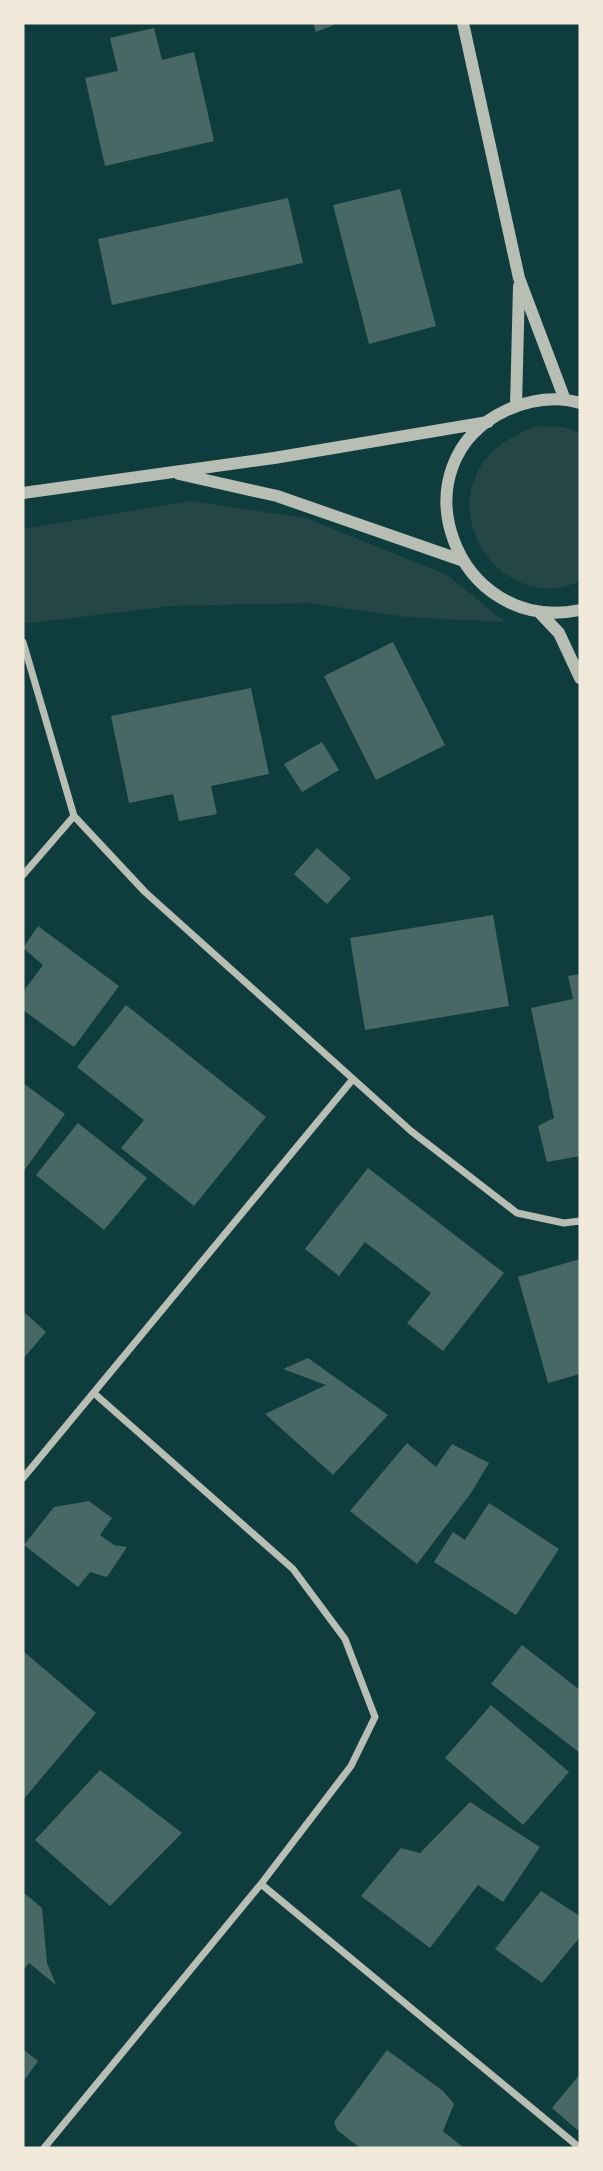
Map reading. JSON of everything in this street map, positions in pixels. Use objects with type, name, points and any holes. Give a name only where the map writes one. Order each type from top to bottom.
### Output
[{"type":"street","points":[[463,23],[519,278],[575,402],[540,401],[516,406],[488,422],[472,436],[459,455],[447,496],[452,540],[461,560],[494,596],[509,604],[540,613],[580,610]]},
{"type":"street","points":[[516,406],[519,278]]},
{"type":"street","points":[[23,493],[488,422]]},
{"type":"street","points":[[172,472],[278,496],[461,560]]},
{"type":"street","points":[[540,613],[559,633],[580,678]]},
{"type":"street","points":[[23,642],[74,816],[145,892],[411,1131],[517,1213],[564,1223],[580,1221]]},
{"type":"street","points":[[23,875],[74,816]]},
{"type":"street","points":[[23,1478],[353,1079]]},
{"type":"street","points":[[44,2148],[261,1884],[351,1766],[375,1717],[345,1639],[293,1569],[95,1394]]},
{"type":"street","points":[[261,1884],[580,2148]]},
{"type":"shaded area","points":[[538,426],[564,427],[580,433],[580,581],[547,588],[517,581],[492,562],[476,536],[470,505],[476,474],[498,447]]},
{"type":"shaded area","points":[[190,501],[306,518],[447,575],[505,622],[407,617],[307,603],[170,606],[23,624],[23,529]]},
{"type":"building","points":[[313,23],[333,23],[334,25],[316,32]]},
{"type":"building","points":[[154,28],[162,60],[194,52],[214,141],[105,166],[85,78],[118,71],[110,38]]},
{"type":"building","points":[[400,189],[436,326],[369,344],[333,205]]},
{"type":"building","points":[[288,198],[303,263],[112,305],[98,239]]},
{"type":"building","points":[[393,642],[445,745],[376,780],[324,676]]},
{"type":"building","points":[[251,688],[269,774],[211,786],[217,814],[179,821],[173,794],[129,803],[111,716]]},
{"type":"building","points":[[322,742],[339,770],[302,792],[284,764]]},
{"type":"building","points":[[317,848],[351,878],[327,904],[294,874]]},
{"type":"building","points":[[493,915],[509,1006],[365,1030],[350,938]]},
{"type":"building","points":[[38,926],[119,986],[74,1047],[23,1010],[23,992],[43,965],[23,948]]},
{"type":"building","points":[[580,974],[580,1156],[547,1162],[538,1126],[554,1118],[531,1008],[573,999],[568,976]]},
{"type":"building","points":[[126,1005],[266,1117],[194,1206],[121,1148],[144,1120],[77,1067]]},
{"type":"building","points":[[23,1083],[65,1114],[23,1172]]},
{"type":"building","points":[[78,1123],[147,1178],[104,1230],[36,1175]]},
{"type":"building","points":[[368,1168],[504,1273],[443,1351],[407,1323],[431,1293],[365,1242],[339,1276],[305,1249]]},
{"type":"building","points":[[580,1259],[580,1374],[548,1383],[518,1277]]},
{"type":"building","points":[[23,1311],[46,1332],[23,1359]]},
{"type":"building","points":[[308,1358],[388,1415],[333,1475],[265,1414],[326,1385],[283,1369]]},
{"type":"building","points":[[407,1443],[436,1467],[452,1444],[489,1463],[471,1493],[417,1564],[350,1511]]},
{"type":"building","points":[[89,1501],[112,1518],[100,1535],[114,1545],[127,1547],[107,1577],[90,1572],[78,1587],[24,1545],[54,1507]]},
{"type":"building","points":[[489,1503],[559,1549],[516,1615],[434,1562],[453,1532],[465,1540]]},
{"type":"building","points":[[522,1645],[580,1690],[580,1753],[491,1684]]},
{"type":"building","points":[[23,1651],[96,1713],[23,1800]]},
{"type":"building","points":[[491,1705],[569,1772],[523,1825],[445,1758]]},
{"type":"building","points":[[100,1770],[182,1833],[110,1906],[35,1840]]},
{"type":"building","points":[[470,1802],[540,1847],[503,1902],[478,1885],[430,1948],[361,1896],[401,1848],[420,1853]]},
{"type":"building","points":[[541,1891],[580,1916],[580,1937],[542,1983],[495,1949]]},
{"type":"building","points":[[23,1892],[42,1908],[47,1963],[56,1985],[29,1963],[23,1970]]},
{"type":"building","points":[[23,2049],[38,2061],[23,2082]]},
{"type":"building","points":[[387,2050],[443,2091],[454,2104],[443,2131],[464,2148],[360,2148],[337,2130],[334,2122]]},
{"type":"building","points":[[580,2074],[580,2132],[552,2108]]}]
